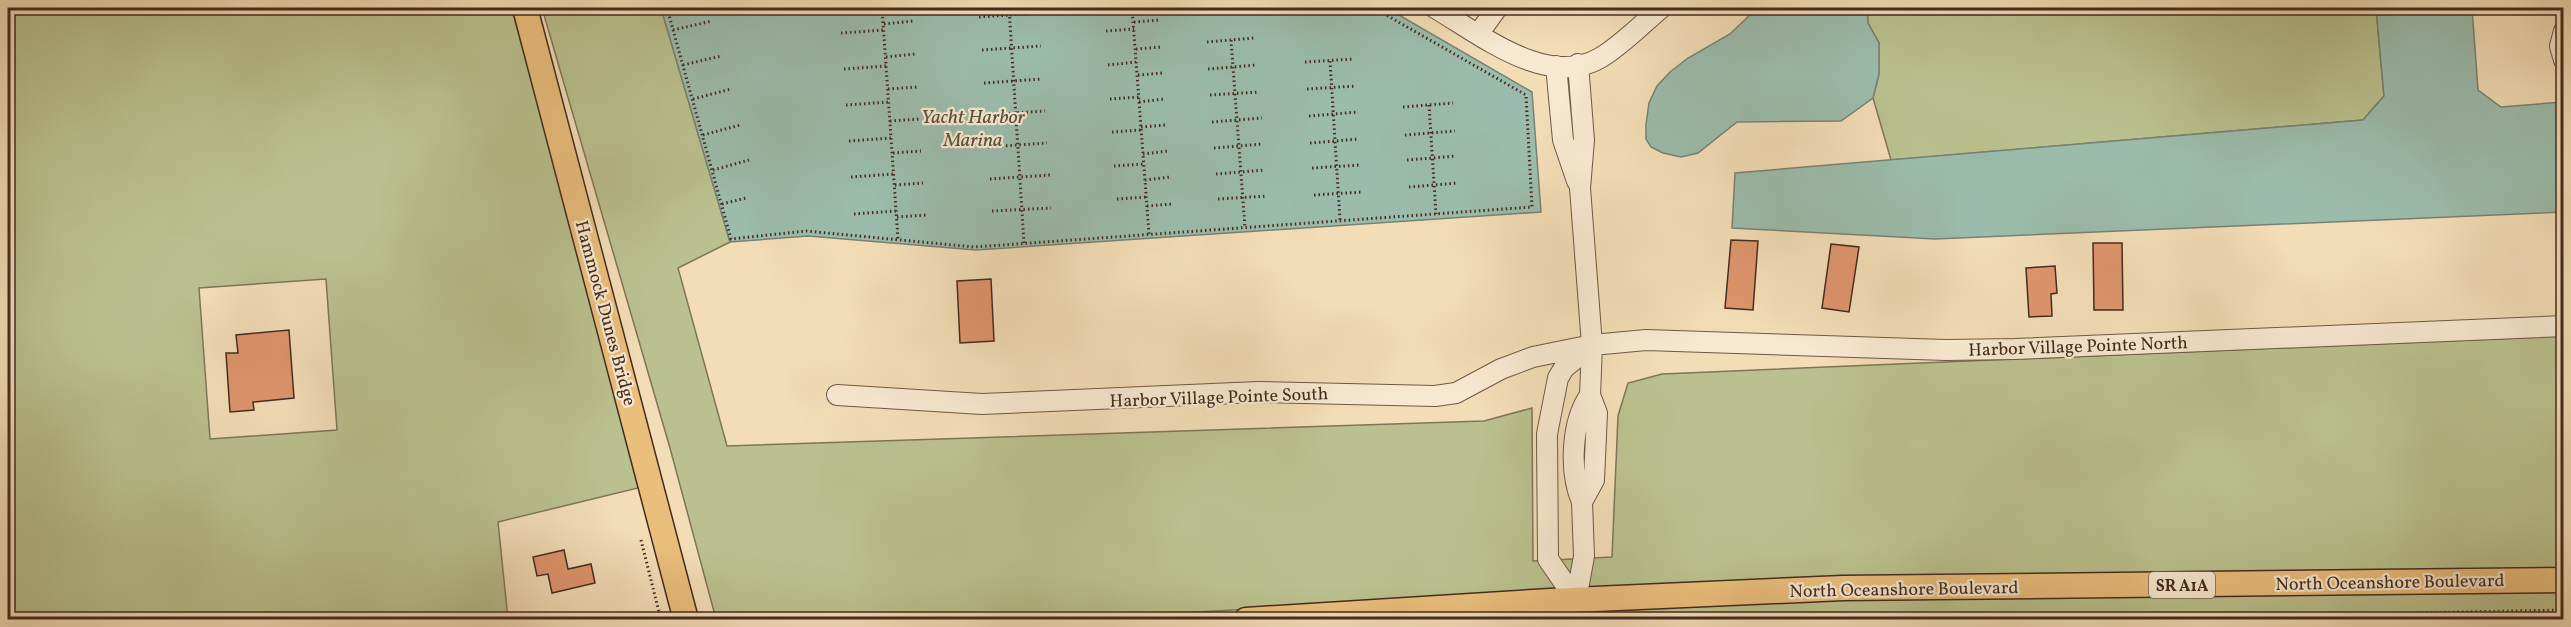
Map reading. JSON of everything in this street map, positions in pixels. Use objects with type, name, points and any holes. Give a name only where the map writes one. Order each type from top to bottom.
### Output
[{"type":"main road","name":"Hammock Dunes Bridge","points":[[525,8],[686,620]]},
{"type":"main road","name":"North Oceanshore Boulevard","points":[[1246,620],[1577,610],[1843,588],[2564,580]]},
{"type":"street","points":[[1436,8],[1526,60],[1538,65],[1556,66],[1578,64],[1602,57],[1652,10]]},
{"type":"street","points":[[1479,33],[1497,8]]},
{"type":"street","points":[[2564,31],[2560,46],[2564,60]]},
{"type":"street","points":[[1578,64],[1584,140],[1580,188],[1592,345],[1590,395],[1597,413],[1594,480],[1579,494]]},
{"type":"street","points":[[1556,66],[1563,140],[1580,188]]},
{"type":"street","name":"Harbor Village Pointe North","points":[[1592,345],[1668,340],[1946,350],[2015,349],[2564,326]]},
{"type":"street","points":[[1577,610],[1548,559],[1547,434],[1558,378],[1564,368],[1592,345]]},
{"type":"street","name":"Harbor Village Pointe South","points":[[837,395],[982,404],[1258,392],[1435,396],[1456,393],[1523,360],[1592,345]]},
{"type":"street","points":[[1577,610],[1584,556],[1576,434],[1580,409],[1590,395]]},
{"type":"street","points":[[1547,434],[1576,434]]},
{"type":"street","points":[[1546,487],[1579,494]]},
{"type":"path","points":[[667,8],[731,239],[806,231],[974,247],[1532,207],[1526,95],[1374,8]]},
{"type":"path","points":[[882,8],[898,240]]},
{"type":"path","points":[[1009,8],[1024,243]]},
{"type":"path","points":[[1132,8],[1149,234]]},
{"type":"path","points":[[979,17],[1039,13]]},
{"type":"path","points":[[1133,22],[1159,20]]},
{"type":"path","points":[[673,30],[712,21]]},
{"type":"path","points":[[884,24],[913,21]]},
{"type":"path","points":[[1106,32],[1134,29]]},
{"type":"path","points":[[841,33],[884,30]]},
{"type":"path","points":[[1207,42],[1254,38]]},
{"type":"path","points":[[1231,40],[1245,228]]},
{"type":"path","points":[[982,50],[1041,46]]},
{"type":"path","points":[[1136,49],[1161,47]]},
{"type":"path","points":[[886,57],[915,54]]},
{"type":"path","points":[[683,65],[721,56]]},
{"type":"path","points":[[1305,62],[1354,59]]},
{"type":"path","points":[[1330,61],[1341,221]]},
{"type":"path","points":[[1108,64],[1137,62]]},
{"type":"path","points":[[1209,69],[1257,65]]},
{"type":"path","points":[[844,69],[886,66]]},
{"type":"path","points":[[1137,75],[1163,73]]},
{"type":"path","points":[[984,83],[1042,79]]},
{"type":"path","points":[[1307,89],[1356,86]]},
{"type":"path","points":[[888,90],[916,87]]},
{"type":"path","points":[[693,99],[731,89]]},
{"type":"path","points":[[1210,95],[1259,92]]},
{"type":"path","points":[[1110,99],[1139,96]]},
{"type":"path","points":[[1139,102],[1164,99]]},
{"type":"path","points":[[846,105],[889,102]]},
{"type":"path","points":[[1403,107],[1453,103]]},
{"type":"path","points":[[1429,105],[1436,214]]},
{"type":"path","points":[[986,115],[1045,111]]},
{"type":"path","points":[[1309,116],[1358,112]]},
{"type":"path","points":[[1212,122],[1262,118]]},
{"type":"path","points":[[890,121],[919,119]]},
{"type":"path","points":[[702,135],[740,125]]},
{"type":"path","points":[[1112,132],[1166,125]]},
{"type":"path","points":[[1405,135],[1455,131]]},
{"type":"path","points":[[849,141],[891,138]]},
{"type":"path","points":[[1310,143],[1359,139]]},
{"type":"path","points":[[988,147],[1047,143]]},
{"type":"path","points":[[1214,148],[1263,144]]},
{"type":"path","points":[[892,153],[921,151]]},
{"type":"path","points":[[1143,153],[1168,151]]},
{"type":"path","points":[[1407,160],[1455,156]]},
{"type":"path","points":[[712,170],[749,160]]},
{"type":"path","points":[[1113,166],[1144,164]]},
{"type":"path","points":[[1312,168],[1360,165]]},
{"type":"path","points":[[1216,174],[1265,170]]},
{"type":"path","points":[[851,177],[894,174]]},
{"type":"path","points":[[990,179],[1050,176]]},
{"type":"path","points":[[1145,180],[1170,177]]},
{"type":"path","points":[[894,185],[923,183]]},
{"type":"path","points":[[1408,187],[1458,183]]},
{"type":"path","points":[[1314,195],[1362,192]]},
{"type":"path","points":[[1218,199],[1267,196]]},
{"type":"path","points":[[1117,199],[1146,197]]},
{"type":"path","points":[[722,204],[746,198]]},
{"type":"path","points":[[1147,206],[1171,204]]},
{"type":"path","points":[[992,211],[1051,208]]},
{"type":"path","points":[[854,214],[896,211]]},
{"type":"path","points":[[897,217],[926,215]]},
{"type":"path","points":[[2057,620],[2564,610]]},
{"type":"green space","points":[[8,8],[512,8],[642,487],[498,522],[508,619],[8,619]],"holes":[[[326,279],[337,430],[210,439],[199,288]]]},
{"type":"green space","points":[[542,8],[661,8],[730,242],[678,268],[727,446],[1484,421],[1532,408],[1533,561],[1612,557],[1618,416],[1628,383],[1662,374],[2563,336],[2563,571],[1566,591],[1075,619],[716,619],[670,448]]},
{"type":"green space","points":[[1867,8],[2376,8],[2384,96],[2363,120],[1891,160],[1873,98],[1879,74],[1879,43],[1868,23]]},
{"type":"green space","points":[[2564,589],[2563,620],[1588,620],[1587,609],[1844,598]]},
{"type":"green space","points":[[1567,610],[1567,620],[1404,620]]},
{"type":"water","name":"Yacht Harbor Marina","points":[[661,8],[1387,8],[1532,92],[1541,212],[976,250],[808,236],[730,242]]},
{"type":"water","points":[[1757,8],[1867,8],[1868,23],[1879,43],[1879,74],[1873,98],[1841,121],[1737,122],[1698,153],[1681,157],[1663,153],[1651,147],[1646,139],[1646,124],[1649,103],[1657,86],[1688,58],[1730,34]]},
{"type":"water","points":[[2376,8],[2472,8],[2478,90],[2501,107],[2563,102],[2563,212],[1935,239],[1732,228],[1735,173],[2363,120],[2384,96]]},
{"type":"building","points":[[1731,240],[1758,241],[1753,310],[1725,308]]},
{"type":"building","points":[[2093,243],[2122,243],[2123,310],[2094,310]]},
{"type":"building","points":[[1831,244],[1859,247],[1849,312],[1822,308]]},
{"type":"building","points":[[2055,266],[2057,293],[2051,294],[2052,316],[2029,317],[2026,268]]},
{"type":"building","points":[[991,279],[994,341],[960,343],[957,281]]},
{"type":"building","points":[[289,330],[294,398],[253,402],[254,410],[230,412],[226,353],[238,353],[236,335]]},
{"type":"building","points":[[564,550],[568,569],[591,564],[595,583],[552,593],[548,574],[537,576],[533,557]]}]
